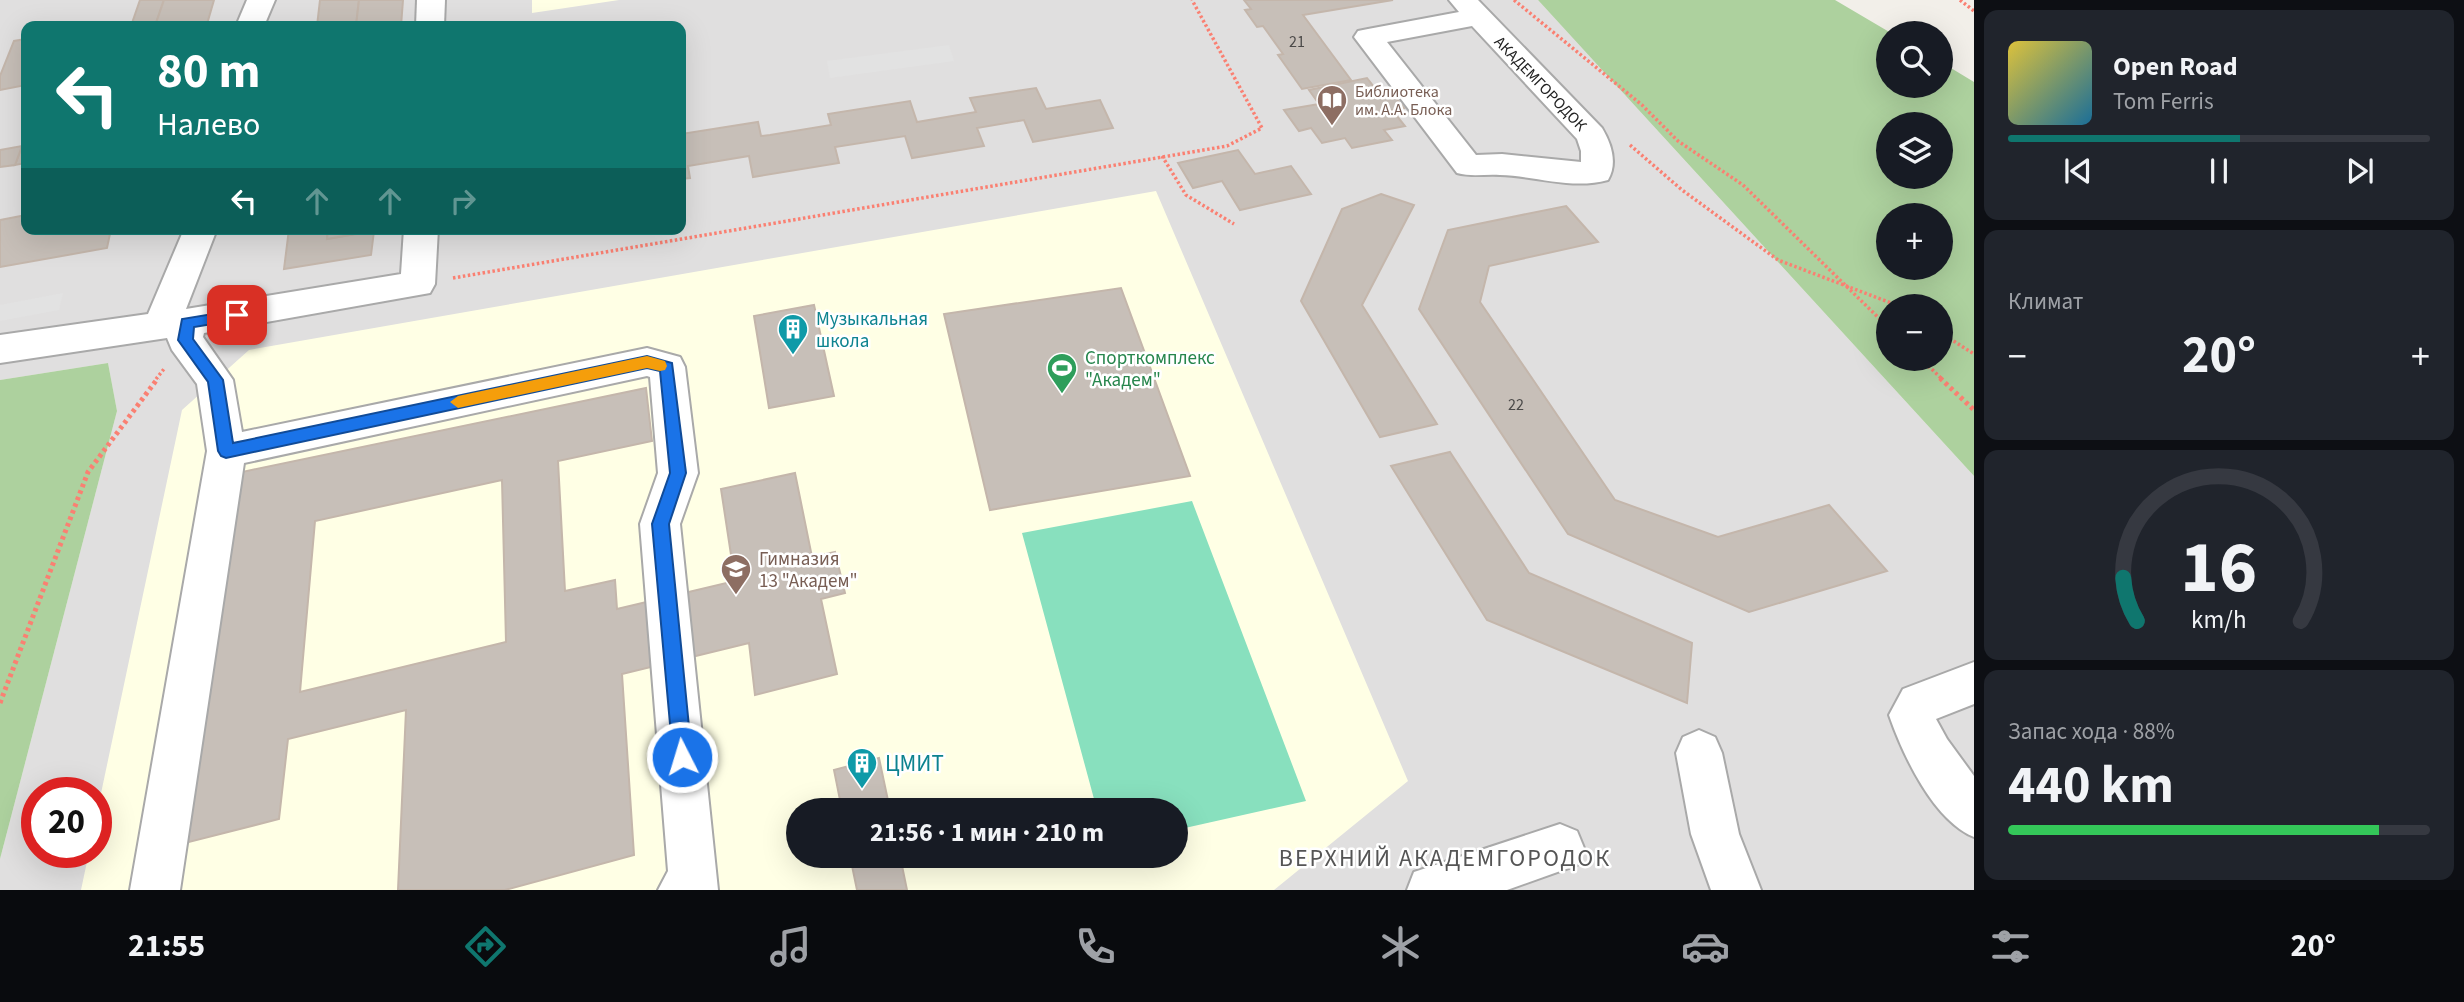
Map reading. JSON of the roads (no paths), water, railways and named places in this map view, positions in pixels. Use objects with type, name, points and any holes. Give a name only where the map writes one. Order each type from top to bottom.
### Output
[{"type":"street","points":[[252,21],[261,0]]},
{"type":"street","points":[[430,21],[431,0]]},
{"type":"street","name":"АКАДЕМГОРОДОК","points":[[1470,8],[1591,135],[1597,151],[1597,172],[1578,175],[1533,166],[1490,162],[1468,166],[1368,37],[1470,8]]},
{"type":"street","points":[[155,890],[226,451],[215,380],[178,330],[200,235]]},
{"type":"street","points":[[0,349],[178,330],[418,284],[421,235]]},
{"type":"street","points":[[226,451],[647,362],[667,367],[678,473],[660,524],[691,889]]},
{"type":"street","points":[[1974,683],[1919,704],[1912,715],[1936,765],[1974,813]]},
{"type":"street","points":[[1699,752],[1715,834],[1736,890]]},
{"type":"street","points":[[1432,890],[1560,848]]},
{"type":"place","name":"Библиотека им. А.А. Блока","points":[[1332,127]]},
{"type":"place","name":"Музыкальная школа","points":[[793,356]]},
{"type":"place","name":"Спорткомплекс \"Академ\"","points":[[1062,395]]},
{"type":"place","name":"Гимназия 13 \"Академ\"","points":[[736,596]]},
{"type":"place","name":"ЦМИТ","points":[[862,790]]},
{"type":"district","name":"ВЕРХНИЙ АКАДЕМГОРОДОК","points":[[1445,858]]}]
